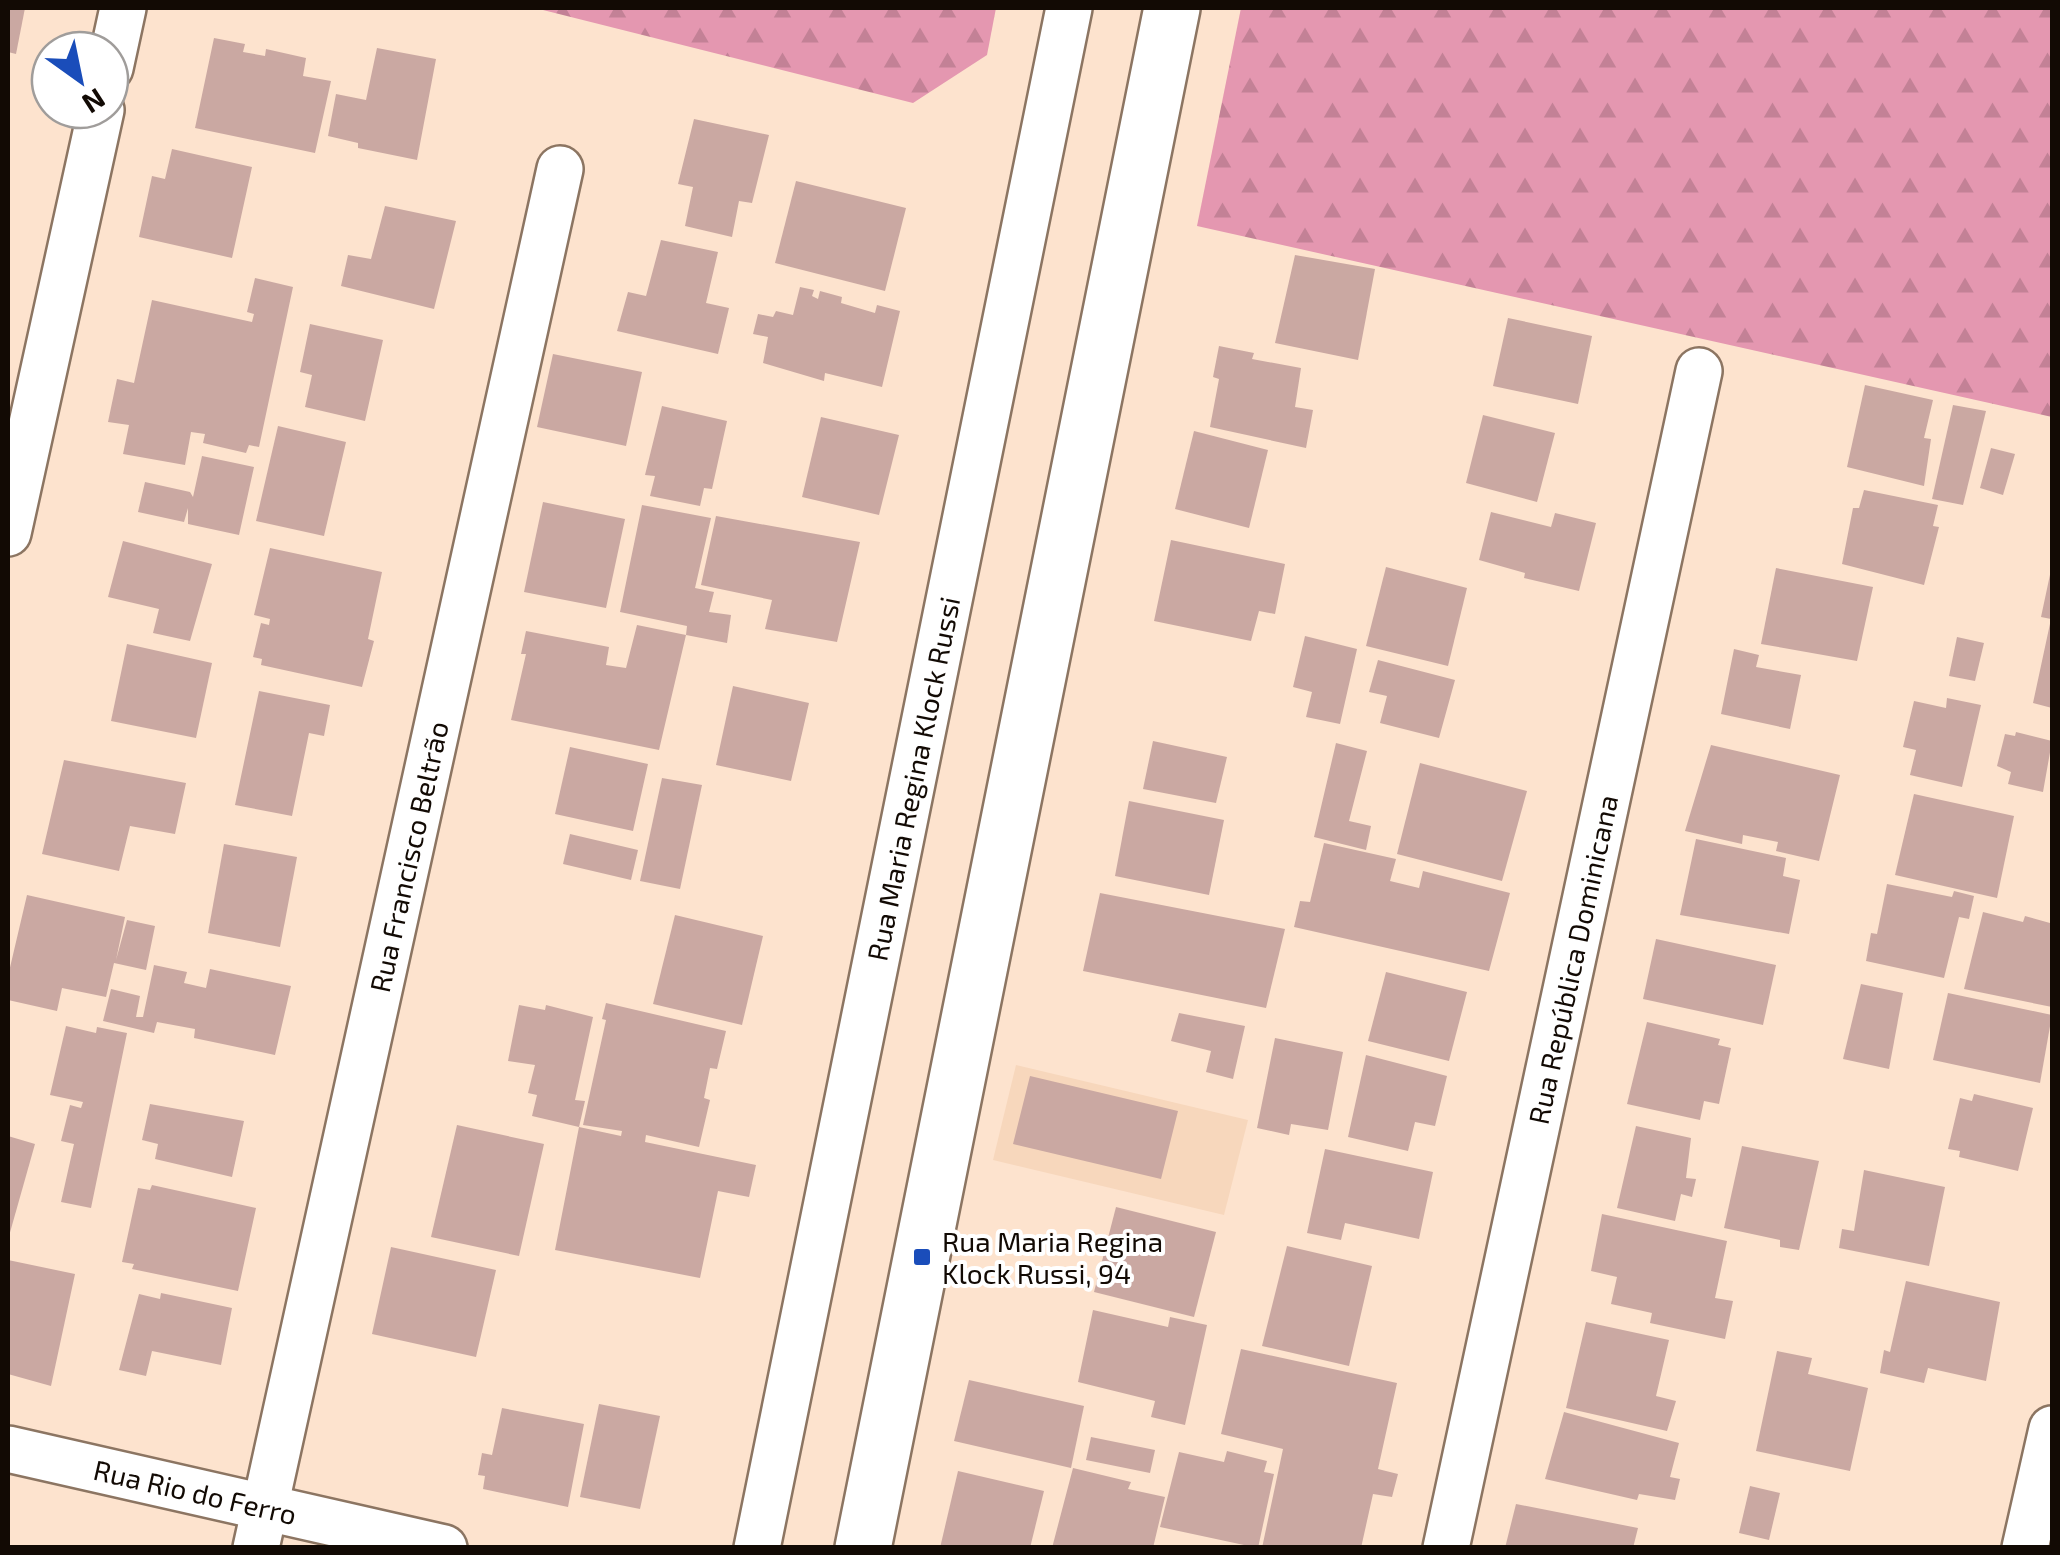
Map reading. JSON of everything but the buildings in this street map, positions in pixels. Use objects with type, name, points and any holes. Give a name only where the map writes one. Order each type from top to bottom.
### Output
[{"type":"street","name":"Rua Maria Regina Klock Russi","points":[[757,1548],[1069,8]]},
{"type":"street","points":[[864,1548],[1172,8]]},
{"type":"street","points":[[8,534],[97,130]]},
{"type":"street","name":"Rua Francisco Beltrão","points":[[261,1527],[560,169]]},
{"type":"street","name":"Rua República Dominicana","points":[[1446,1548],[1699,371]]},
{"type":"street","points":[[2025,1548],[2052,1430]]},
{"type":"street","name":"Rua Rio do Ferro","points":[[8,1449],[261,1527],[444,1548]]},
{"type":"shaded area","points":[[1016,1065],[1248,1120],[1224,1215],[993,1160]]},
{"type":"green space","points":[[535,8],[996,8],[987,55],[913,103]]},
{"type":"green space","points":[[1241,8],[2052,8],[2052,417],[1197,226]]},
{"type":"place","name":"Rua Maria Regina Klock Russi, 94","points":[[922,1257]]}]
